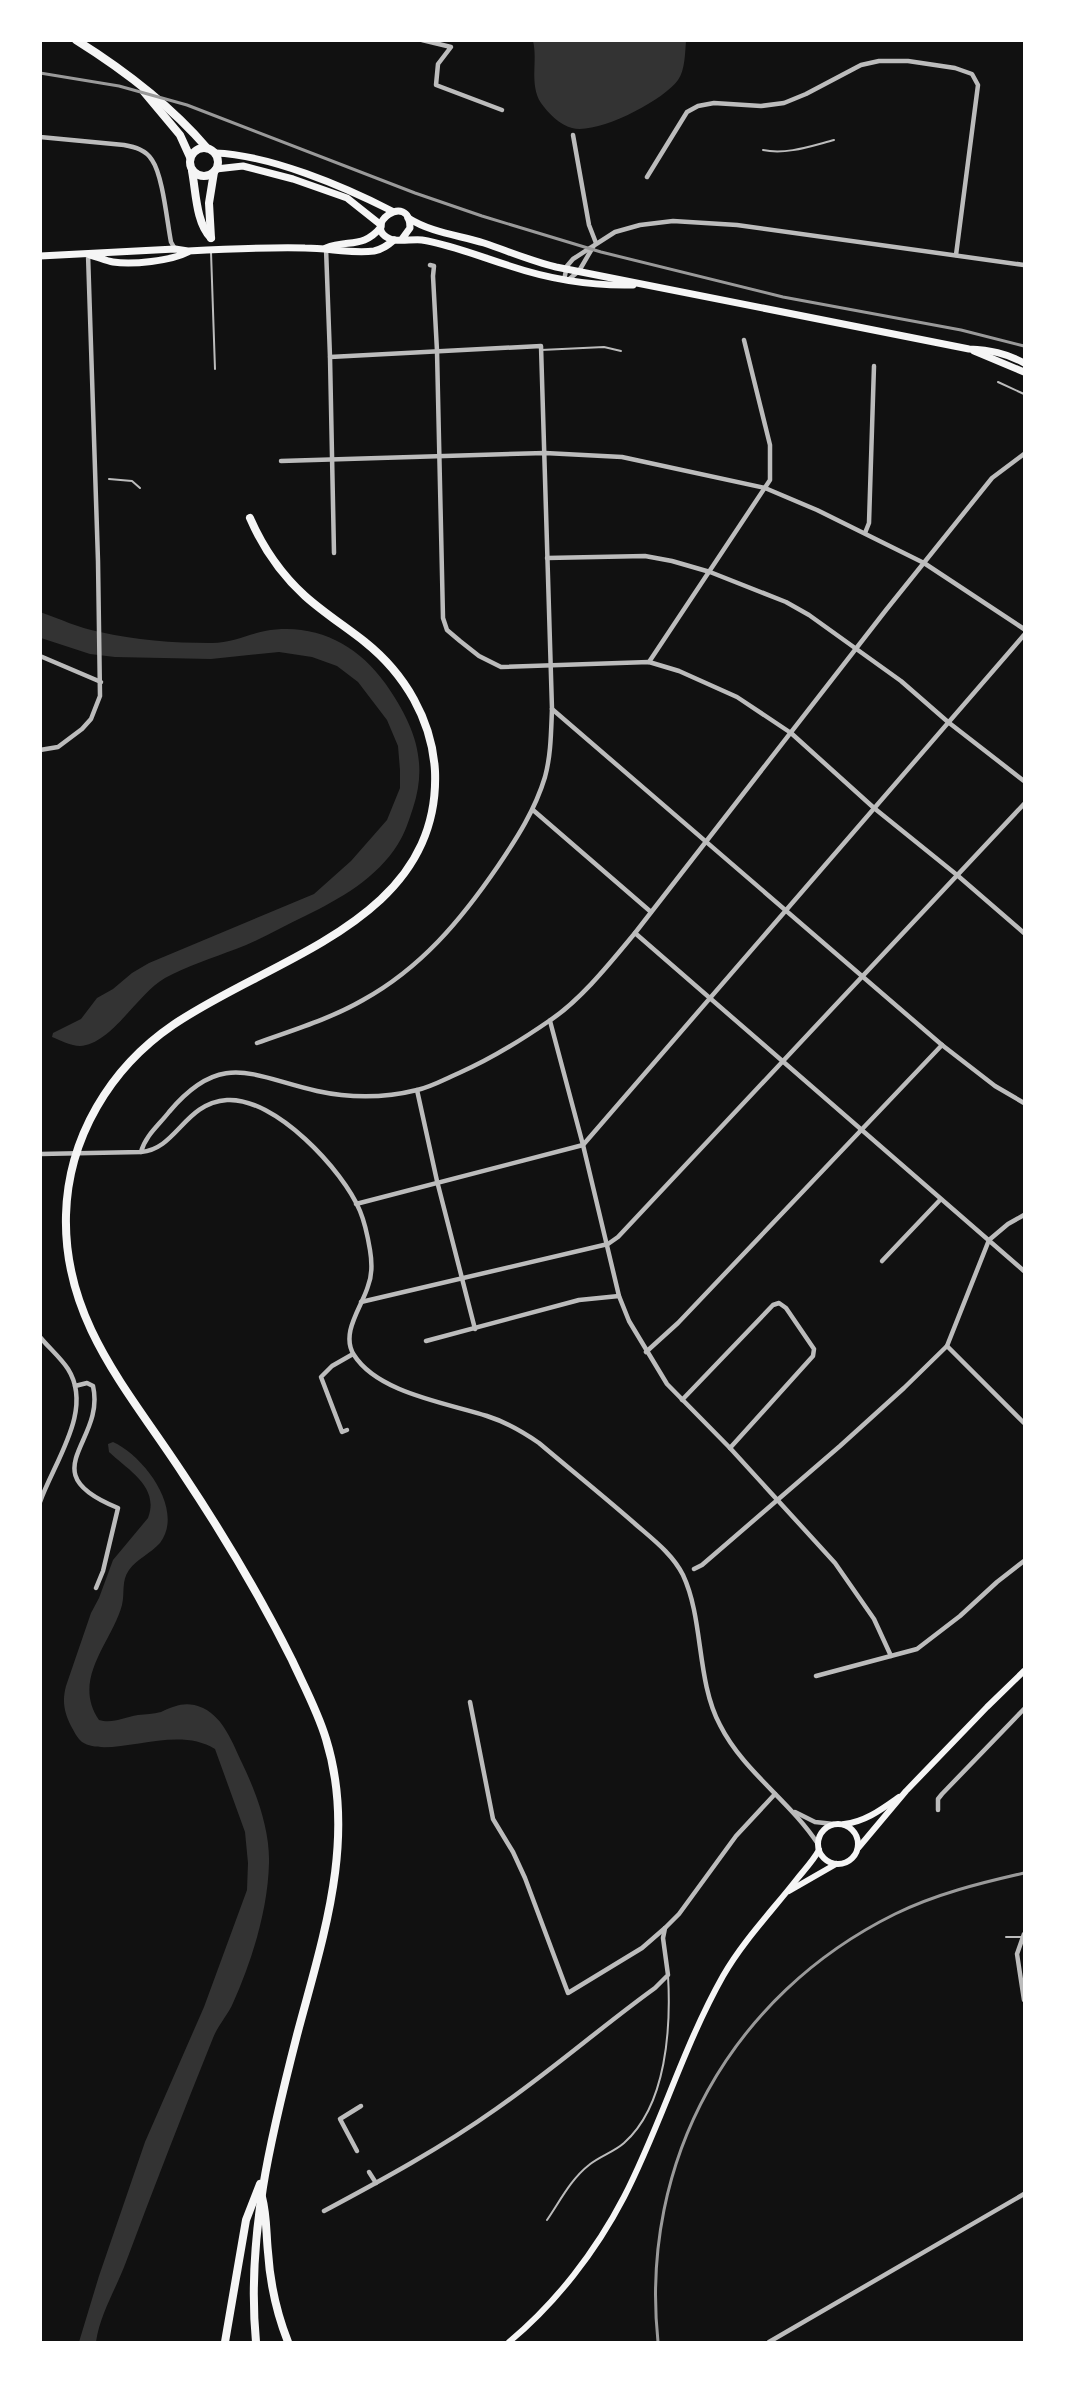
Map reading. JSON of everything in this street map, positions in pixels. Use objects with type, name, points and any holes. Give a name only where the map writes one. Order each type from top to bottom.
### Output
[{"type":"highway","points":[[76,40],[109,62],[169,109],[214,153],[218,161],[209,203],[211,238],[202,223],[190,157],[180,135],[137,84]]},
{"type":"highway","points":[[190,157],[197,149],[207,148]]},
{"type":"highway","points":[[192,171],[205,176],[215,171]]},
{"type":"highway","points":[[250,518],[266,549],[290,581],[320,609],[384,659],[415,700],[425,724],[434,765],[434,795],[428,825],[419,850],[407,872],[375,907],[341,930],[187,1016],[160,1034],[125,1067],[98,1104],[81,1139],[69,1186],[66,1223],[68,1261],[73,1286],[90,1332],[207,1510],[257,1595],[312,1702],[334,1767],[340,1819],[336,1876],[264,2174],[253,2273],[256,2343]]},
{"type":"highway","points":[[225,2343],[246,2220],[264,2174]]},
{"type":"highway","points":[[261,2192],[266,2212],[272,2286],[288,2343]]},
{"type":"main road","points":[[214,153],[239,155],[271,163],[360,194],[392,211],[401,212],[433,231],[486,244],[525,259],[621,279],[638,285]]},
{"type":"main road","points":[[215,171],[243,166],[253,167],[293,179],[346,198],[381,226],[386,236],[444,245],[530,272],[566,280],[638,285],[969,349],[990,350],[1024,363]]},
{"type":"main road","points":[[326,248],[337,243],[361,242],[375,235],[384,216],[392,211]]},
{"type":"main road","points":[[40,256],[175,249],[188,251],[326,248],[336,252],[378,250],[398,239],[410,228],[408,218]]},
{"type":"main road","points":[[88,254],[113,262],[156,261],[181,256],[188,251]]},
{"type":"main road","points":[[969,349],[1024,372]]},
{"type":"main road","points":[[789,1892],[836,1864],[851,1860],[859,1847],[906,1791],[1024,1671]]},
{"type":"main road","points":[[509,2343],[551,2302],[603,2232],[639,2166],[697,2026],[719,1984],[751,1934],[789,1892],[818,1847],[822,1831],[834,1824],[854,1823],[868,1818],[906,1791]]},
{"type":"main road","points":[[844,1824],[855,1833],[859,1847]]},
{"type":"main road","points":[[818,1847],[823,1857],[836,1864]]},
{"type":"street","points":[[422,40],[451,47]]},
{"type":"street","points":[[456,40],[438,64],[436,85],[502,110]]},
{"type":"street","points":[[647,177],[687,112],[698,106],[714,103],[761,106],[784,103],[869,62],[908,61],[955,68],[972,74],[978,85],[956,255]]},
{"type":"street","points":[[573,135],[589,225],[596,243]]},
{"type":"street","points":[[40,137],[124,145],[145,152],[153,160],[158,175],[171,242],[175,249]]},
{"type":"street","points":[[566,280],[566,268],[573,259],[615,232],[640,225],[673,221],[699,221],[1024,265]]},
{"type":"street","points":[[566,280],[579,271],[596,243]]},
{"type":"street","points":[[326,248],[334,553]]},
{"type":"street","points":[[40,750],[58,747],[71,739],[91,720],[98,705],[101,682],[88,254]]},
{"type":"street","points":[[430,265],[435,268],[433,276],[444,618],[447,630],[479,656],[501,667],[649,662],[679,671],[736,697],[791,733],[874,808],[1024,933]]},
{"type":"street","points":[[649,662],[770,480],[770,445],[744,339]]},
{"type":"street","points":[[257,1043],[336,1014],[362,1001],[406,971],[450,932],[471,905],[533,810],[545,776],[551,747],[552,709],[541,348],[330,357]]},
{"type":"street","points":[[865,533],[868,523],[874,366]]},
{"type":"street","points":[[281,461],[545,453],[622,457],[765,488],[865,533],[924,563],[1024,629]]},
{"type":"street","points":[[141,1152],[147,1137],[189,1091],[212,1078],[227,1073],[255,1073],[317,1091],[351,1096],[383,1095],[417,1090],[494,1058],[550,1021],[601,973],[635,933],[992,478],[1024,454]]},
{"type":"street","points":[[547,558],[645,556],[710,572],[789,604],[809,615],[902,681],[948,722],[1024,781]]},
{"type":"street","points":[[356,1204],[437,1181],[583,1145],[1024,635]]},
{"type":"street","points":[[40,656],[101,682]]},
{"type":"street","points":[[552,709],[942,1046],[995,1086],[1024,1103]]},
{"type":"street","points":[[361,1302],[608,1244],[618,1237],[1024,804]]},
{"type":"street","points":[[533,810],[651,912]]},
{"type":"street","points":[[635,933],[1024,1271]]},
{"type":"street","points":[[550,1021],[608,1244],[619,1296],[629,1321],[667,1384],[730,1448],[835,1563],[874,1619],[891,1656]]},
{"type":"street","points":[[646,1352],[678,1323],[942,1046]]},
{"type":"street","points":[[417,1090],[437,1181],[475,1329]]},
{"type":"street","points":[[41,1154],[141,1152],[158,1148],[189,1116],[205,1105],[224,1100],[241,1100],[267,1109],[292,1127],[316,1149],[344,1185],[360,1211],[370,1251],[368,1286],[354,1318],[350,1338],[353,1354],[366,1368],[412,1395],[489,1416],[520,1430],[539,1443],[666,1551],[683,1575],[688,1591],[704,1672],[719,1724],[734,1746],[775,1794],[793,1811],[818,1847]]},
{"type":"street","points":[[882,1261],[940,1200]]},
{"type":"street","points":[[694,1569],[702,1565],[904,1388],[946,1346],[989,1240],[1008,1224],[1024,1215]]},
{"type":"street","points":[[426,1341],[579,1300],[619,1296]]},
{"type":"street","points":[[682,1400],[773,1305],[779,1303],[786,1308],[814,1349],[813,1356],[730,1448]]},
{"type":"street","points":[[40,1337],[69,1371],[77,1394],[75,1420],[40,1502]]},
{"type":"street","points":[[946,1346],[1024,1423]]},
{"type":"street","points":[[347,1430],[342,1432],[321,1377],[332,1366],[353,1354]]},
{"type":"street","points":[[75,1386],[87,1383],[93,1386],[96,1398],[90,1427],[74,1460],[73,1470],[76,1479],[87,1492],[118,1508],[103,1571],[96,1588]]},
{"type":"street","points":[[816,1676],[917,1649],[929,1642],[1024,1561]]},
{"type":"street","points":[[470,1702],[493,1819],[513,1852],[526,1882],[568,1993],[643,1947],[665,1928],[679,1914],[755,1812],[775,1794]]},
{"type":"street","points":[[938,1809],[938,1799],[942,1794],[1024,1709]]},
{"type":"street","points":[[793,1811],[815,1822],[834,1824]]},
{"type":"street","points":[[324,2211],[431,2152],[512,2098],[547,2073],[668,1975],[663,1938],[665,1928]]},
{"type":"street","points":[[1024,1936],[1017,1953],[1024,2000]]},
{"type":"street","points":[[357,2151],[340,2119],[361,2106]]},
{"type":"street","points":[[369,2172],[376,2183]]},
{"type":"street","points":[[769,2343],[1024,2194]]},
{"type":"lane","points":[[763,150],[775,152],[793,150],[834,140]]},
{"type":"lane","points":[[210,250],[215,369]]},
{"type":"lane","points":[[541,348],[604,347],[621,351]]},
{"type":"lane","points":[[998,382],[1024,394]]},
{"type":"lane","points":[[109,479],[132,481],[141,488]]},
{"type":"lane","points":[[1006,1938],[1024,1936]]},
{"type":"lane","points":[[548,2220],[580,2173],[593,2162],[624,2144],[646,2112],[660,2076],[668,2039],[668,1975]]},
{"type":"shaded area","points":[[533,40],[686,41],[682,71],[678,80],[670,88],[629,115],[583,129],[563,124],[551,115],[537,96]]},
{"type":"shaded area","points":[[40,612],[92,630],[154,640],[216,643],[283,629],[317,633],[333,639],[361,657],[385,683],[410,727],[419,758],[418,790],[405,831],[389,856],[369,877],[331,902],[262,938],[165,978],[144,995],[103,1037],[80,1046],[52,1037],[53,1033],[81,1019],[97,998],[113,989],[132,973],[149,963],[314,894],[351,861],[387,820],[400,788],[398,746],[387,720],[358,682],[337,666],[312,657],[279,652],[211,659],[115,657],[90,654],[41,638]]},
{"type":"shaded area","points":[[113,1442],[125,1449],[148,1471],[164,1500],[168,1515],[166,1530],[160,1543],[136,1563],[127,1574],[122,1605],[91,1675],[89,1690],[92,1705],[99,1720],[104,1721],[158,1713],[186,1704],[203,1708],[217,1718],[235,1748],[261,1811],[269,1850],[269,1863],[262,1916],[240,1987],[213,2038],[105,2312],[96,2342],[79,2342],[145,2142],[204,2007],[247,1890],[248,1863],[245,1832],[215,1749],[199,1742],[181,1739],[109,1747],[94,1746],[80,1740],[71,1726],[64,1706],[66,1686],[91,1613],[113,1560],[148,1518],[151,1507],[150,1497],[140,1480],[109,1452],[108,1444]]},
{"type":"railway","points":[[40,73],[119,86],[187,105],[415,193],[601,252],[783,297],[961,330],[1024,346]]},
{"type":"railway","points":[[658,2342],[656,2275],[664,2210],[681,2148],[708,2090],[743,2037],[786,1990],[837,1948],[895,1914],[942,1895],[1024,1873]]}]
